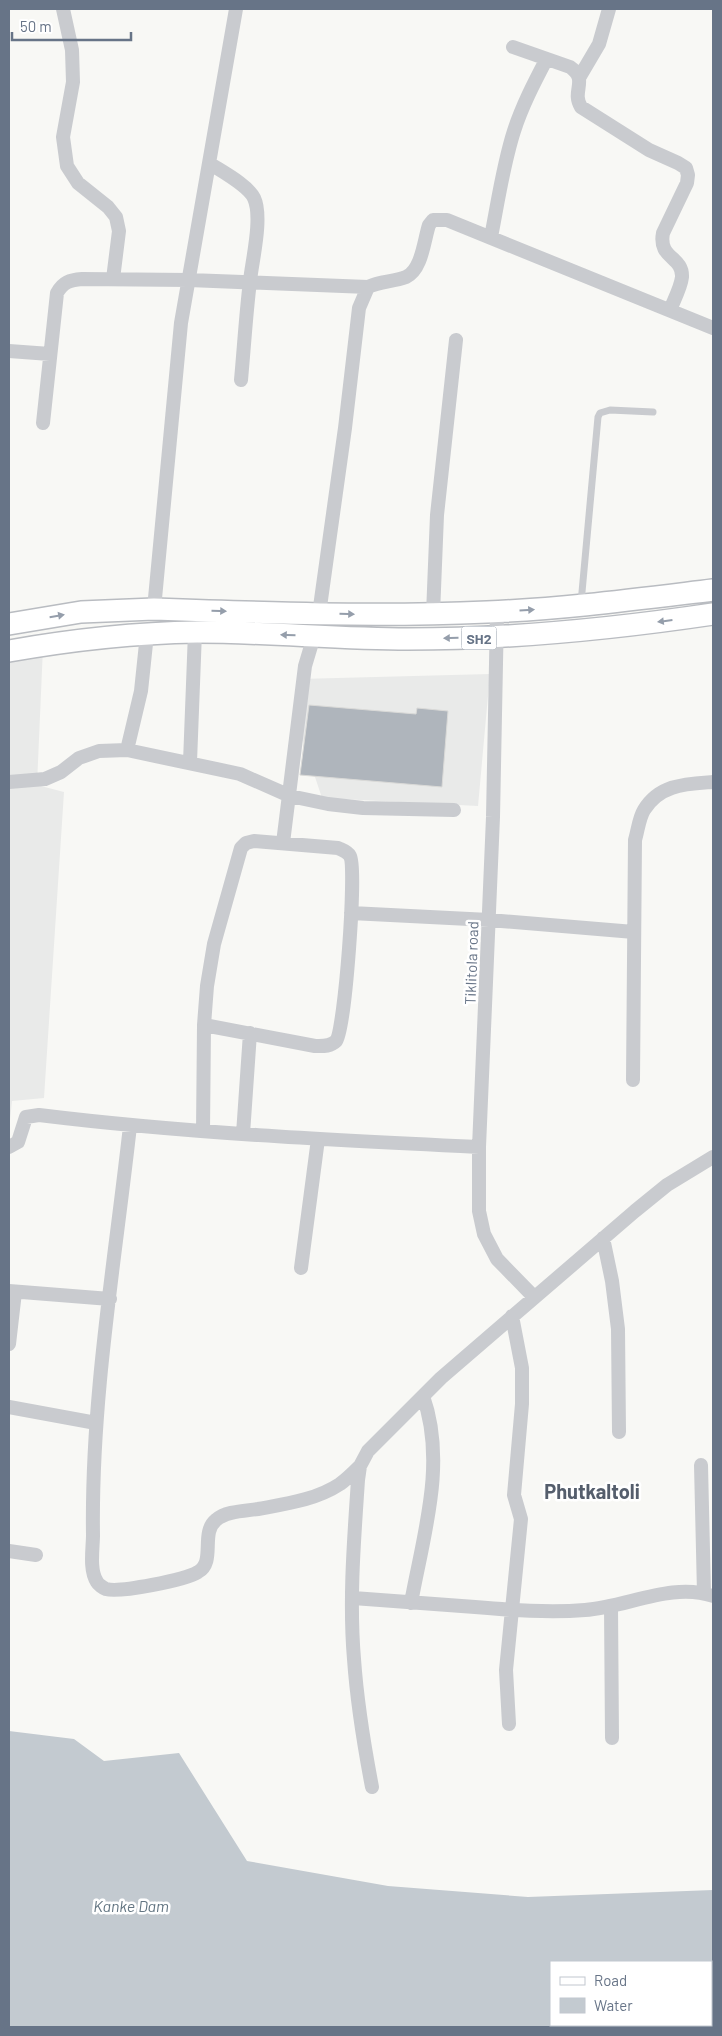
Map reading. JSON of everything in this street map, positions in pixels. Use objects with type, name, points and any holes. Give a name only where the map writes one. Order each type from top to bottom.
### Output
[{"type":"main road","name":"SH2","points":[[9,624],[81,612],[154,609],[318,614],[497,612],[580,606],[713,590]]},
{"type":"main road","name":"SH2","points":[[9,652],[58,642],[195,632],[409,639],[498,638],[567,633],[713,614]]},
{"type":"street","points":[[63,9],[72,50],[73,82],[63,137],[67,166],[78,183],[108,208],[116,218],[119,231],[113,279]]},
{"type":"street","points":[[154,609],[181,323],[236,9]]},
{"type":"street","points":[[609,9],[599,44],[579,78],[577,101],[581,107],[649,150],[686,168],[688,175],[687,183],[663,233],[662,241],[664,249],[676,261],[681,270],[682,278],[670,310]]},
{"type":"street","points":[[513,47],[570,67],[579,78]]},
{"type":"street","points":[[491,237],[504,166],[514,130],[546,60]]},
{"type":"street","points":[[209,164],[232,178],[254,198],[257,232],[250,282],[241,380]]},
{"type":"street","points":[[43,423],[57,293],[61,285],[70,280],[189,280],[368,287],[378,282],[406,277],[413,272],[429,225],[433,220],[447,220],[713,328]]},
{"type":"street","points":[[318,614],[346,428],[359,308],[368,287]]},
{"type":"street","points":[[433,614],[437,515],[456,340]]},
{"type":"street","points":[[9,350],[50,354]]},
{"type":"street","name":"Tiklitola road","points":[[497,612],[498,638],[489,920],[479,1147],[479,1211],[484,1234],[497,1259],[534,1297]]},
{"type":"street","points":[[190,762],[195,632]]},
{"type":"street","points":[[127,750],[140,691],[147,634]]},
{"type":"street","points":[[283,843],[305,666],[314,636]]},
{"type":"street","points":[[9,782],[45,779],[61,772],[79,758],[99,750],[127,750],[240,774],[290,796],[328,804],[363,808],[454,810]]},
{"type":"street","points":[[633,1080],[635,840],[643,811],[657,795],[678,785],[713,782]]},
{"type":"street","points":[[203,1131],[204,1025],[207,986],[214,944],[241,848],[246,843],[254,841],[345,850],[350,856],[353,867],[351,913],[343,1014],[340,1033],[335,1042],[326,1046],[314,1046],[204,1025]]},
{"type":"street","points":[[351,913],[489,920],[634,932]]},
{"type":"street","points":[[243,1134],[250,1033]]},
{"type":"street","points":[[9,1147],[18,1142],[23,1122],[26,1117],[31,1115],[130,1126],[318,1139],[479,1147]]},
{"type":"street","points":[[130,1126],[96,1423],[92,1505],[93,1570],[96,1582],[104,1588],[116,1590],[156,1584],[200,1572],[206,1563],[209,1529],[216,1520],[228,1514],[288,1504],[317,1496],[340,1484],[360,1466],[368,1452],[423,1396],[512,1316],[667,1185],[713,1157]]},
{"type":"street","points":[[301,1268],[318,1139]]},
{"type":"street","points":[[603,1238],[612,1281],[618,1329],[619,1432]]},
{"type":"street","points":[[9,1344],[12,1292],[110,1299]]},
{"type":"street","points":[[509,1724],[506,1670],[514,1610],[521,1519],[514,1495],[522,1404],[522,1368],[512,1316]]},
{"type":"street","points":[[411,1603],[434,1475],[431,1417],[423,1396]]},
{"type":"street","points":[[9,1407],[96,1423]]},
{"type":"street","points":[[353,1598],[514,1610],[586,1610],[679,1592],[709,1594],[701,1465]]},
{"type":"street","points":[[360,1466],[353,1598],[353,1658],[358,1713],[372,1787]]},
{"type":"street","points":[[9,1551],[36,1555]]},
{"type":"street","points":[[611,1606],[612,1738]]},
{"type":"lane","points":[[580,606],[598,417],[600,413],[610,410],[653,412]]},
{"type":"shaded area","points":[[43,647],[37,785],[64,792],[44,1098],[12,1101],[9,1130],[9,653]]},
{"type":"shaded area","points":[[490,674],[478,806],[322,798],[294,714],[299,679]]},
{"type":"water","name":"Kanke Dam","points":[[9,1731],[74,1739],[104,1761],[179,1753],[247,1861],[388,1886],[528,1897],[713,1890],[713,2027],[9,2027]]},
{"type":"building","points":[[309,705],[416,714],[417,708],[448,711],[442,787],[300,775]]},
{"type":"district","name":"Phutkaltoli","points":[[592,1491]]}]
